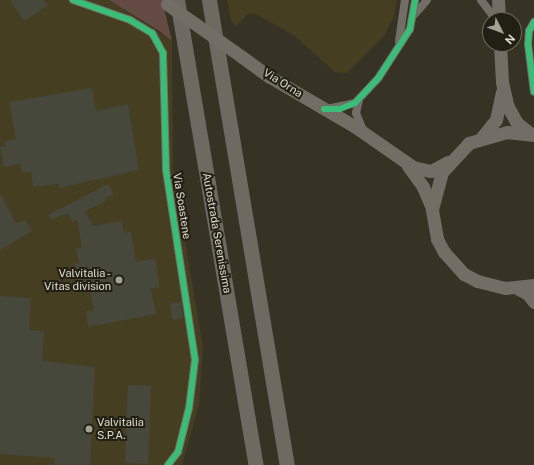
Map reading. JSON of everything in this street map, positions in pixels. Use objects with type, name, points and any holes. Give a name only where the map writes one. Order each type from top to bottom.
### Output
[{"type":"highway","points":[[209,0],[286,465]]},
{"type":"highway","name":"Autostrada Serenissima","points":[[169,1],[256,465]]},
{"type":"main road","points":[[497,12],[498,0]]},
{"type":"main road","name":"Via Orna","points":[[169,1],[242,57],[368,136],[405,163],[426,171],[450,161]]},
{"type":"main road","points":[[500,52],[502,82],[498,113],[481,138],[450,161],[436,184],[432,210],[437,239],[453,264],[477,281],[491,286],[517,288],[534,285]]},
{"type":"main road","points":[[502,82],[511,115],[533,135]]},
{"type":"main road","points":[[481,138],[507,132],[533,135]]},
{"type":"main road","name":"Via Orna","points":[[405,163],[423,187],[432,210]]},
{"type":"main road","points":[[517,288],[528,294],[534,302]]},
{"type":"street","name":"Via Soastene","points":[[73,0],[135,24],[152,33],[163,53],[166,170],[195,360],[187,415],[178,452],[168,465]]},
{"type":"street","points":[[394,55],[405,21],[405,0]]},
{"type":"street","points":[[414,17],[415,0]]},
{"type":"street","points":[[324,109],[346,107],[360,99],[394,55],[414,17],[427,0]]},
{"type":"street","points":[[481,0],[491,12]]},
{"type":"street","points":[[534,22],[529,31],[528,44],[534,92]]},
{"type":"street","points":[[360,99],[356,116],[368,136]]},
{"type":"shaded area","points":[[0,0],[109,0],[172,41],[173,169],[203,347],[199,405],[182,465],[0,465]]},
{"type":"shaded area","points":[[109,0],[162,0],[172,41],[159,31]]},
{"type":"shaded area","points":[[227,0],[397,0],[393,19],[384,36],[347,73],[335,72],[295,36],[256,14],[249,13],[236,26],[231,21]]},
{"type":"building","points":[[10,0],[44,0],[48,5],[24,21]]},
{"type":"building","points":[[92,88],[96,111],[128,104],[139,170],[59,188],[58,184],[33,187],[31,172],[22,172],[20,164],[4,167],[0,147],[5,146],[4,142],[16,139],[9,102]]},
{"type":"building","name":"Valvitalia - Vitas division","points":[[108,184],[114,194],[105,198],[106,201],[85,211],[93,226],[122,221],[124,233],[131,232],[136,262],[155,258],[160,287],[151,289],[156,314],[88,327],[86,311],[94,310],[89,283],[79,285],[75,264],[79,263],[76,249],[82,248],[77,219],[72,222],[68,213],[51,220],[48,215]]},
{"type":"building","points":[[0,193],[16,223],[25,220],[32,231],[0,250]]},
{"type":"building","points":[[0,296],[31,298],[29,330],[44,331],[42,361],[95,367],[90,465],[54,465],[55,458],[0,454]]},
{"type":"building","points":[[181,302],[183,318],[172,319],[170,303]]},
{"type":"building","points":[[128,385],[151,386],[148,464],[125,463]]},
{"type":"cycle path","points":[[73,0],[130,20],[152,33],[163,53],[166,170],[195,360],[189,408],[178,452],[168,465]]},
{"type":"cycle path","points":[[324,109],[340,109],[355,103],[379,77],[410,29],[415,0]]},
{"type":"cycle path","points":[[534,22],[529,31],[528,44],[534,92]]},
{"type":"place","name":"Valvitalia - Vitas division","points":[[119,280]]},
{"type":"place","name":"Valvitalia S.P.A.","points":[[89,429]]}]
